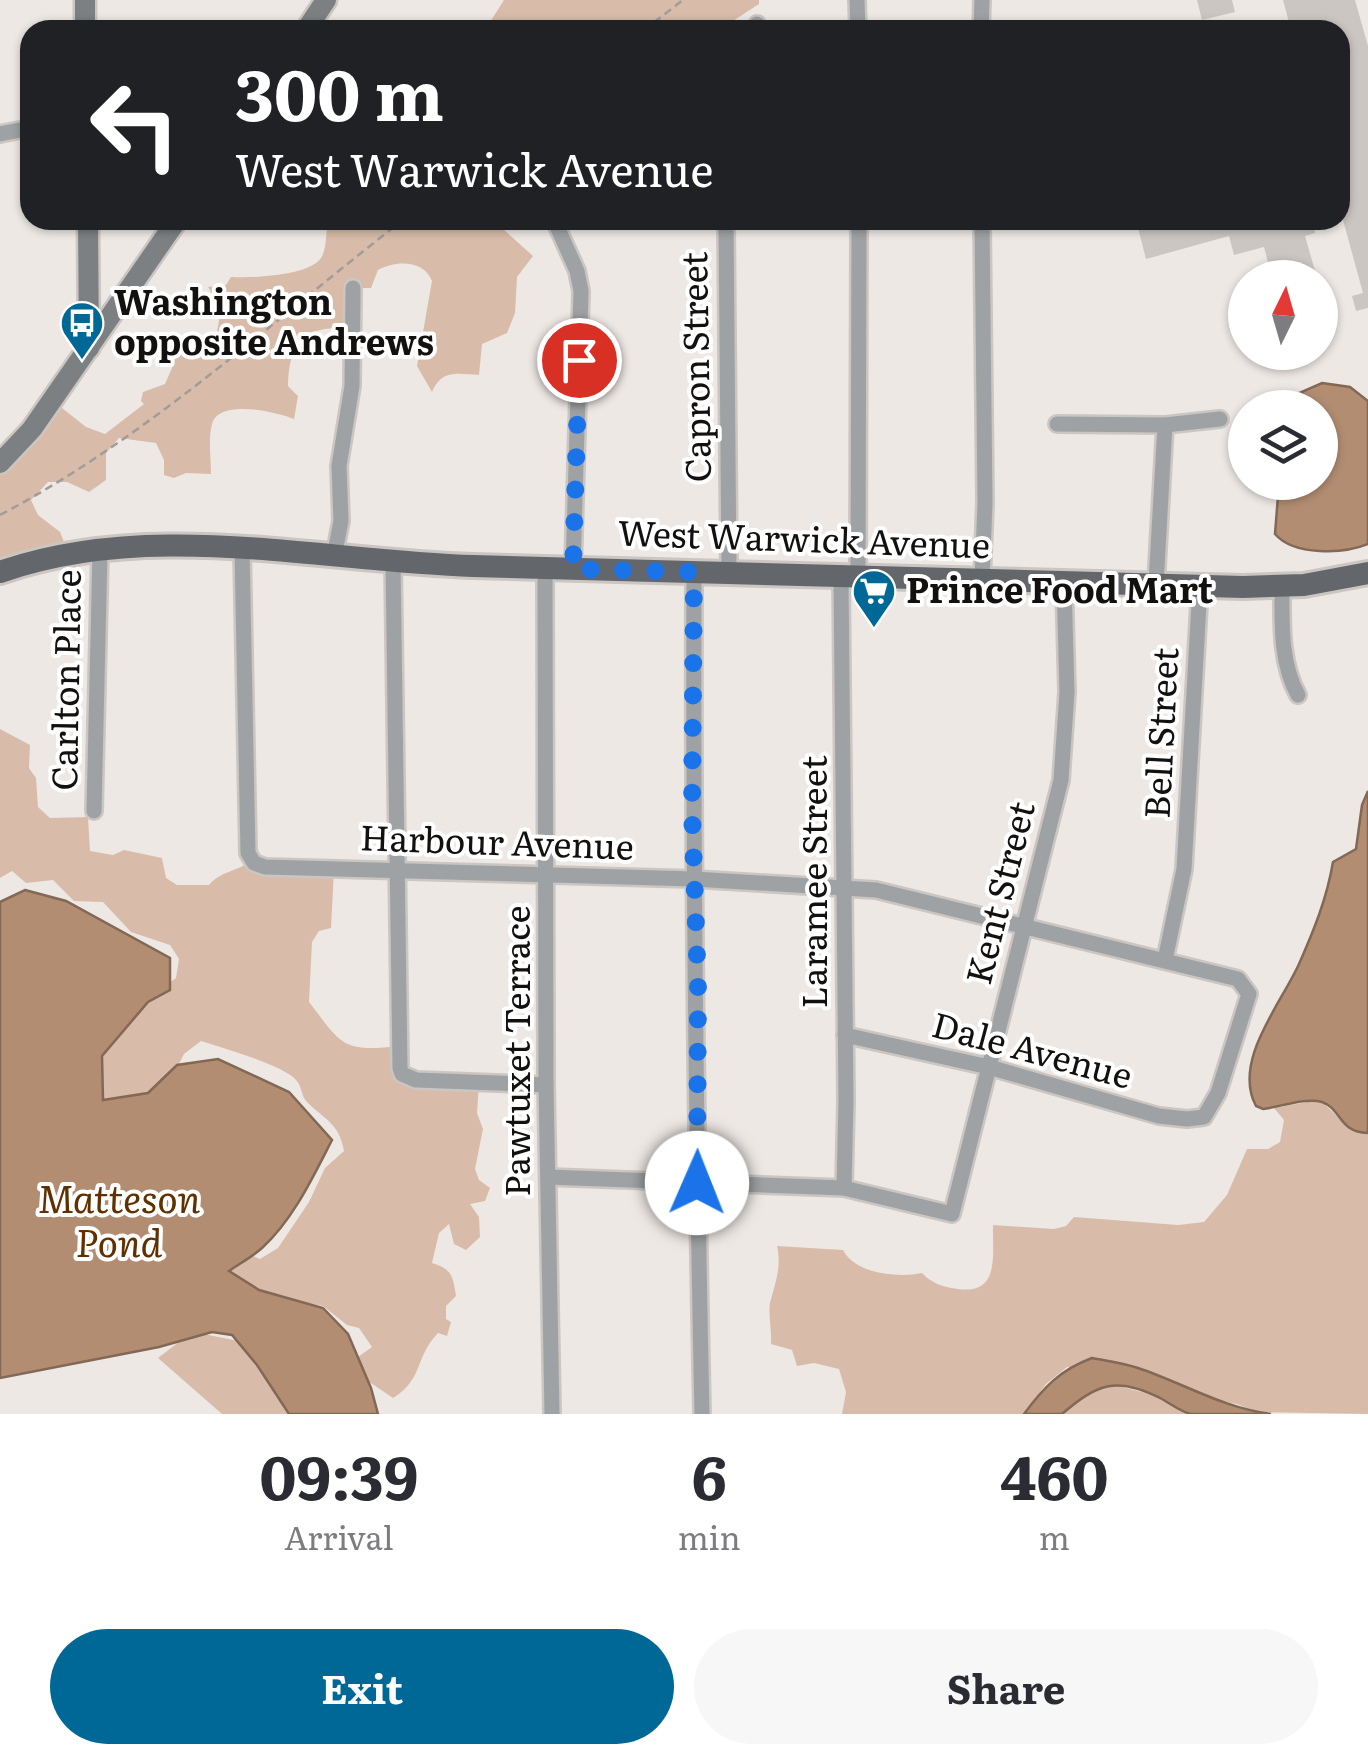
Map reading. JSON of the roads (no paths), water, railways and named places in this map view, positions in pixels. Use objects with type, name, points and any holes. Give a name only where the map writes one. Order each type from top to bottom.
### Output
[{"type":"main road","points":[[88,230],[89,348]]},
{"type":"main road","points":[[0,462],[32,429],[170,230]]},
{"type":"main road","name":"West Warwick Avenue","points":[[0,572],[100,550],[177,547],[573,569],[1200,586],[1282,586],[1368,573]]},
{"type":"street","points":[[560,230],[580,291],[573,569]]},
{"type":"street","name":"Capron Street","points":[[726,230],[728,574]]},
{"type":"street","name":"Laramee Street","points":[[844,1188],[844,887],[859,230]]},
{"type":"street","points":[[982,230],[982,580]]},
{"type":"street","points":[[334,557],[341,521],[339,466],[352,386],[352,288]]},
{"type":"street","points":[[1057,424],[1165,424],[1220,419]]},
{"type":"street","points":[[1156,584],[1165,424]]},
{"type":"street","name":"Carlton Place","points":[[94,812],[100,550]]},
{"type":"street","name":"Harbour Avenue","points":[[242,550],[250,859],[266,867],[844,887],[906,895],[1238,978],[1249,994],[1218,1092],[1204,1117]]},
{"type":"street","points":[[394,562],[398,1051],[402,1074],[416,1080],[546,1085]]},
{"type":"street","name":"Pawtuxet Terrace","points":[[545,567],[546,1085],[552,1414]]},
{"type":"street","points":[[694,572],[702,1414]]},
{"type":"street","name":"Kent Street","points":[[844,1188],[952,1214],[1061,780],[1068,692],[1064,582]]},
{"type":"street","name":"Bell Street","points":[[1165,960],[1182,883],[1200,586]]},
{"type":"street","points":[[1282,586],[1282,628],[1289,680],[1298,695]]},
{"type":"street","name":"Dale Avenue","points":[[845,1036],[989,1067],[1159,1116],[1204,1117]]},
{"type":"street","points":[[548,1177],[844,1188]]},
{"type":"water","points":[[1322,383],[1350,387],[1368,401],[1368,544],[1320,551],[1294,546],[1275,534],[1278,500],[1338,500],[1338,390],[1306,390]]},
{"type":"water","points":[[1368,791],[1368,1133],[1351,1129],[1322,1102],[1301,1101],[1263,1109],[1256,1106],[1250,1089],[1250,1070],[1262,1033],[1310,939],[1333,862],[1356,849],[1362,805]]},
{"type":"water","name":"Matteson Pond","points":[[25,890],[66,901],[170,958],[170,990],[148,1002],[102,1056],[103,1100],[148,1093],[177,1065],[218,1059],[289,1092],[332,1140],[283,1225],[262,1248],[229,1271],[259,1290],[323,1308],[348,1334],[378,1414],[289,1414],[232,1335],[212,1332],[159,1347],[0,1378],[0,902]]},
{"type":"water","points":[[1092,1358],[1138,1368],[1220,1401],[1271,1414],[1191,1414],[1146,1392],[1120,1385],[1086,1395],[1062,1414],[1024,1414],[1054,1380]]},
{"type":"place","name":"Washington opposite Andrews","points":[[82,361]]},
{"type":"place","name":"Prince Food Mart","points":[[874,629]]}]
